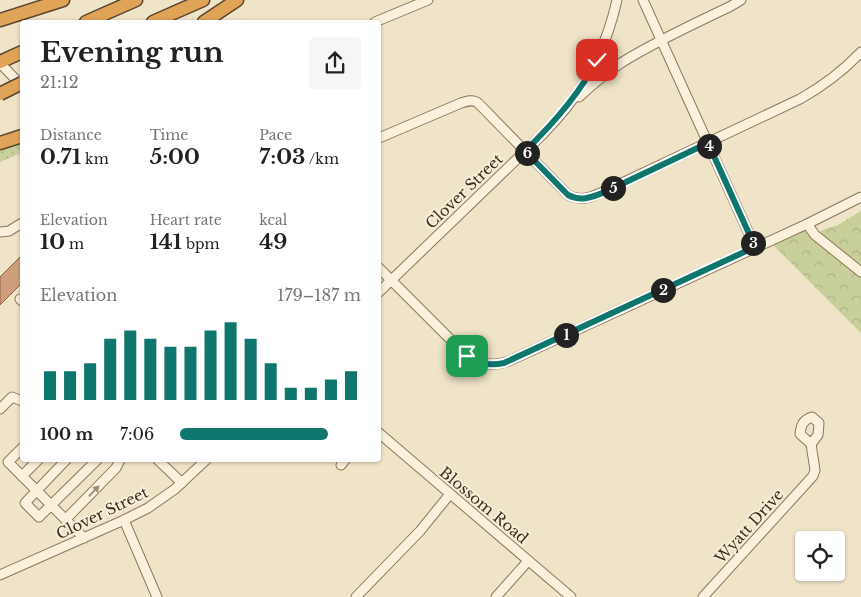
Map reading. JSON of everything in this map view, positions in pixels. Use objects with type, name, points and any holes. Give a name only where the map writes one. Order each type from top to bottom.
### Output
[{"type":"highway","points":[[0,20],[64,0]]},
{"type":"highway","points":[[91,20],[136,0]]},
{"type":"highway","points":[[158,20],[203,0]]},
{"type":"highway","points":[[207,20],[237,0]]},
{"type":"highway","points":[[0,63],[20,53]]},
{"type":"highway","points":[[0,94],[20,85]]},
{"type":"highway","points":[[0,143],[20,137]]},
{"type":"street","points":[[380,20],[428,0]]},
{"type":"street","name":"Clover Street","points":[[381,290],[543,134],[566,107],[583,84],[597,60],[612,21],[617,0]]},
{"type":"street","points":[[643,0],[755,247]]},
{"type":"street","points":[[566,107],[622,62],[741,0]]},
{"type":"street","points":[[381,137],[461,103],[473,101],[568,195],[581,199],[588,198],[605,192],[788,105],[815,90],[841,71],[861,52]]},
{"type":"street","points":[[0,63],[20,82]]},
{"type":"street","points":[[381,270],[467,356],[478,362],[494,365],[510,361],[807,224],[861,197]]},
{"type":"street","points":[[0,232],[9,231],[20,224]]},
{"type":"street","points":[[807,224],[815,235],[861,272]]},
{"type":"street","points":[[2,404],[12,397],[20,400]]},
{"type":"street","name":"Blossom Road","points":[[381,435],[571,597]]},
{"type":"street","name":"Wyatt Drive","points":[[703,597],[814,474],[811,444]]},
{"type":"street","points":[[20,450],[8,462],[84,538]]},
{"type":"street","points":[[22,476],[36,462]]},
{"type":"street","points":[[64,462],[24,503],[39,517],[95,462]]},
{"type":"street","points":[[66,520],[116,468],[119,462]]},
{"type":"street","points":[[160,462],[182,483]]},
{"type":"street","name":"Clover Street","points":[[0,576],[124,520],[155,503],[182,483],[204,462]]},
{"type":"street","points":[[356,597],[420,531],[450,494]]},
{"type":"street","points":[[124,520],[157,597]]},
{"type":"street","points":[[496,597],[528,561]]},
{"type":"green space","points":[[20,145],[20,154],[0,162],[0,151]]},
{"type":"green space","points":[[861,211],[861,268],[818,233],[838,225]]},
{"type":"green space","points":[[805,230],[861,276],[861,333],[773,245]]},
{"type":"building","points":[[20,257],[20,285],[0,305],[0,277]]},
{"type":"route","points":[[467,356],[484,364],[504,363],[755,247],[708,143],[605,192],[581,199],[568,195],[525,151],[543,134],[566,107],[591,72],[597,60]]}]
